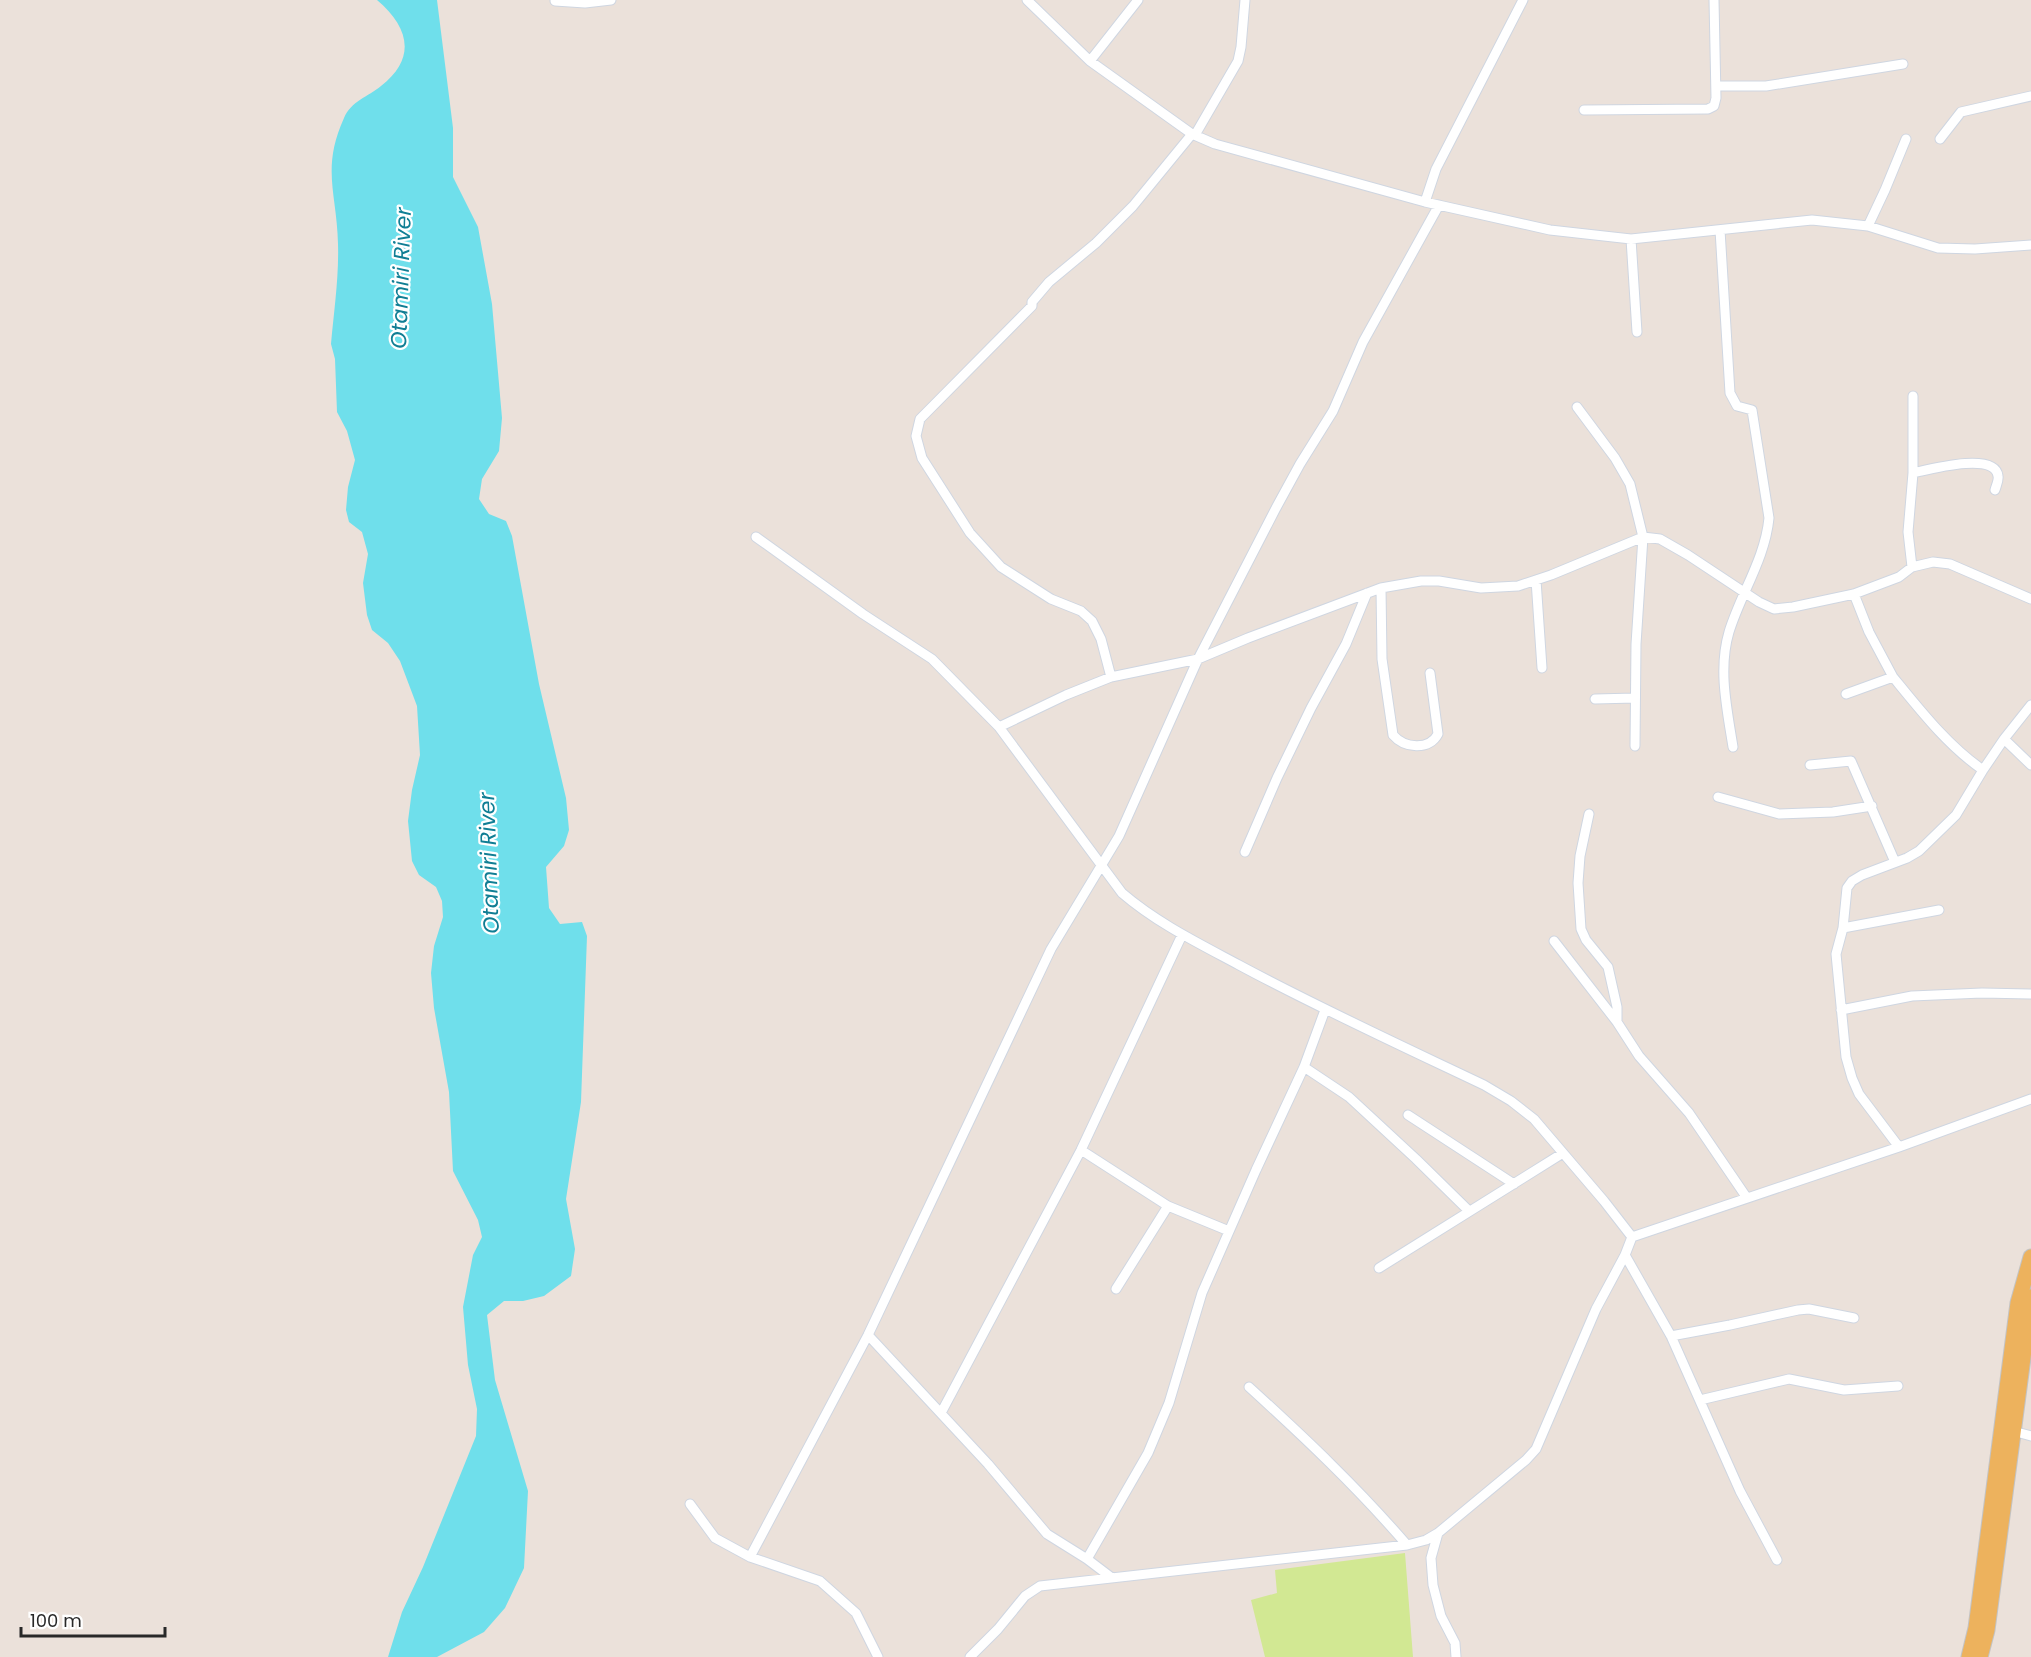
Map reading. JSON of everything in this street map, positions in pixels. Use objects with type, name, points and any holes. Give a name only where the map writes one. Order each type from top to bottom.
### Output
[{"type":"main road","points":[[1969,1657],[1978,1616],[2018,1303],[2031,1257]]},
{"type":"main road","points":[[1980,1657],[1987,1630],[2031,1297]]},
{"type":"street","points":[[555,1],[585,3],[611,0]]},
{"type":"street","points":[[1027,0],[1090,61],[1193,134],[1226,148],[1425,202],[1550,230],[1631,239],[1812,220],[1868,226],[1938,248],[1975,249],[2031,245]]},
{"type":"street","points":[[1090,61],[1138,0]]},
{"type":"street","points":[[1111,676],[1101,639],[1092,621],[1081,611],[1051,599],[1001,567],[969,533],[922,458],[916,436],[920,419],[1032,306],[1032,302],[1049,282],[1096,243],[1133,206],[1193,134],[1238,61],[1245,0]]},
{"type":"street","points":[[1425,202],[1436,170],[1523,0]]},
{"type":"street","points":[[1584,110],[1708,109],[1714,106],[1716,86],[1714,0]]},
{"type":"street","points":[[1716,86],[1766,86],[1903,64]]},
{"type":"street","points":[[1940,139],[1961,112],[2031,96]]},
{"type":"street","points":[[1868,226],[1906,139]]},
{"type":"street","points":[[750,1557],[868,1335],[1051,949],[1119,836],[1198,659],[1300,464],[1329,418],[1363,342],[1439,205]]},
{"type":"street","points":[[1720,230],[1730,393],[1737,406],[1752,410],[1769,518],[1761,555],[1729,632],[1725,651],[1726,701],[1733,747]]},
{"type":"street","points":[[1631,239],[1637,332]]},
{"type":"street","points":[[1912,567],[1908,532],[1913,473],[1913,396]]},
{"type":"street","points":[[1577,407],[1615,458],[1630,484],[1643,537],[1635,698],[1635,746]]},
{"type":"street","points":[[1913,473],[1948,464],[1974,463],[1990,466],[1996,470],[1998,476],[1995,490]]},
{"type":"street","points":[[756,537],[863,614],[932,659],[999,727],[1101,865],[1129,899],[1142,910],[1182,934],[1325,1010],[1484,1085],[1511,1101],[1534,1119],[1632,1238]]},
{"type":"street","points":[[999,727],[1111,676],[1198,659],[1382,588],[1421,581],[1439,581],[1481,588],[1518,586],[1643,537],[1660,539],[1744,593],[1774,609],[1854,594],[1899,576],[1912,567],[1933,562],[1950,564],[2031,599]]},
{"type":"street","points":[[1536,580],[1542,668]]},
{"type":"street","points":[[1382,588],[1382,659],[1393,735],[1398,741],[1409,746],[1435,740],[1438,734],[1430,673]]},
{"type":"street","points":[[1245,852],[1277,778],[1311,708],[1346,644],[1367,593]]},
{"type":"street","points":[[1854,594],[1869,632],[1893,677],[1925,716],[1983,770]]},
{"type":"street","points":[[1846,694],[1893,677]]},
{"type":"street","points":[[1594,699],[1635,698]]},
{"type":"street","points":[[1899,1147],[1859,1094],[1846,1057],[1836,954],[1843,928],[1847,888],[1852,881],[1919,851],[1943,829],[1956,815],[2004,739],[2031,705]]},
{"type":"street","points":[[2004,739],[2031,765]]},
{"type":"street","points":[[1810,765],[1851,761],[1895,862]]},
{"type":"street","points":[[1718,797],[1779,814],[1833,812],[1872,806]]},
{"type":"street","points":[[1589,814],[1580,856],[1578,883],[1581,928],[1586,940],[1608,967],[1617,1007],[1617,1022]]},
{"type":"street","points":[[1843,928],[1939,910]]},
{"type":"street","points":[[941,1413],[1081,1150],[1182,934]]},
{"type":"street","points":[[1554,940],[1617,1022],[1639,1056],[1689,1113],[1747,1198]]},
{"type":"street","points":[[1841,1010],[1912,996],[1982,993],[2030,994]]},
{"type":"street","points":[[1087,1558],[1152,1443],[1169,1403],[1202,1293],[1304,1067],[1325,1010]]},
{"type":"street","points":[[1304,1067],[1349,1097],[1469,1211]]},
{"type":"street","points":[[970,1657],[998,1629],[1031,1590],[1040,1586],[1407,1545],[1426,1540],[1438,1533],[1526,1460],[1536,1449],[1596,1309],[1632,1238],[1899,1147],[2031,1099]]},
{"type":"street","points":[[1408,1115],[1514,1184]]},
{"type":"street","points":[[1081,1150],[1168,1206],[1229,1231]]},
{"type":"street","points":[[1379,1268],[1563,1153]]},
{"type":"street","points":[[1116,1289],[1168,1206]]},
{"type":"street","points":[[1625,1255],[1671,1336],[1740,1491],[1777,1560]]},
{"type":"street","points":[[1671,1336],[1798,1310],[1809,1309],[1854,1318]]},
{"type":"street","points":[[868,1335],[988,1464],[1047,1534],[1087,1558],[1112,1578]]},
{"type":"street","points":[[1700,1400],[1790,1379],[1844,1390],[1898,1386]]},
{"type":"street","points":[[1249,1388],[1311,1443],[1359,1491],[1407,1545]]},
{"type":"street","points":[[2013,1431],[2031,1436]]},
{"type":"street","points":[[690,1504],[715,1538],[750,1557],[820,1581],[856,1613],[878,1657]]},
{"type":"street","points":[[1438,1533],[1431,1558],[1433,1585],[1441,1616],[1455,1643],[1456,1657]]},
{"type":"green space","points":[[1405,1553],[1413,1657],[1265,1657],[1251,1600],[1277,1593],[1275,1570]]},
{"type":"water","name":"Otamiri River","points":[[377,0],[437,0],[453,128],[453,177],[478,227],[492,304],[502,418],[499,451],[482,479],[479,499],[489,514],[506,521],[512,536],[539,684],[566,798],[569,830],[564,846],[546,867],[549,908],[560,924],[582,922],[587,936],[581,1102],[566,1199],[575,1249],[571,1276],[544,1296],[523,1301],[504,1301],[487,1315],[495,1380],[528,1491],[524,1568],[505,1608],[484,1632],[437,1657],[388,1657],[402,1612],[423,1567],[476,1436],[477,1409],[468,1365],[463,1307],[473,1255],[482,1237],[478,1220],[453,1171],[449,1092],[434,1008],[431,973],[434,946],[443,917],[442,901],[436,887],[419,875],[412,861],[408,821],[420,755],[417,706],[400,661],[388,643],[372,630],[367,615],[363,583],[368,554],[362,532],[349,522],[346,510],[348,487],[355,460],[347,431],[337,412],[335,359],[331,344],[338,269],[337,226],[332,181],[333,152],[337,136],[351,107],[381,86],[392,75],[400,65],[404,54],[402,32],[388,10]]}]
